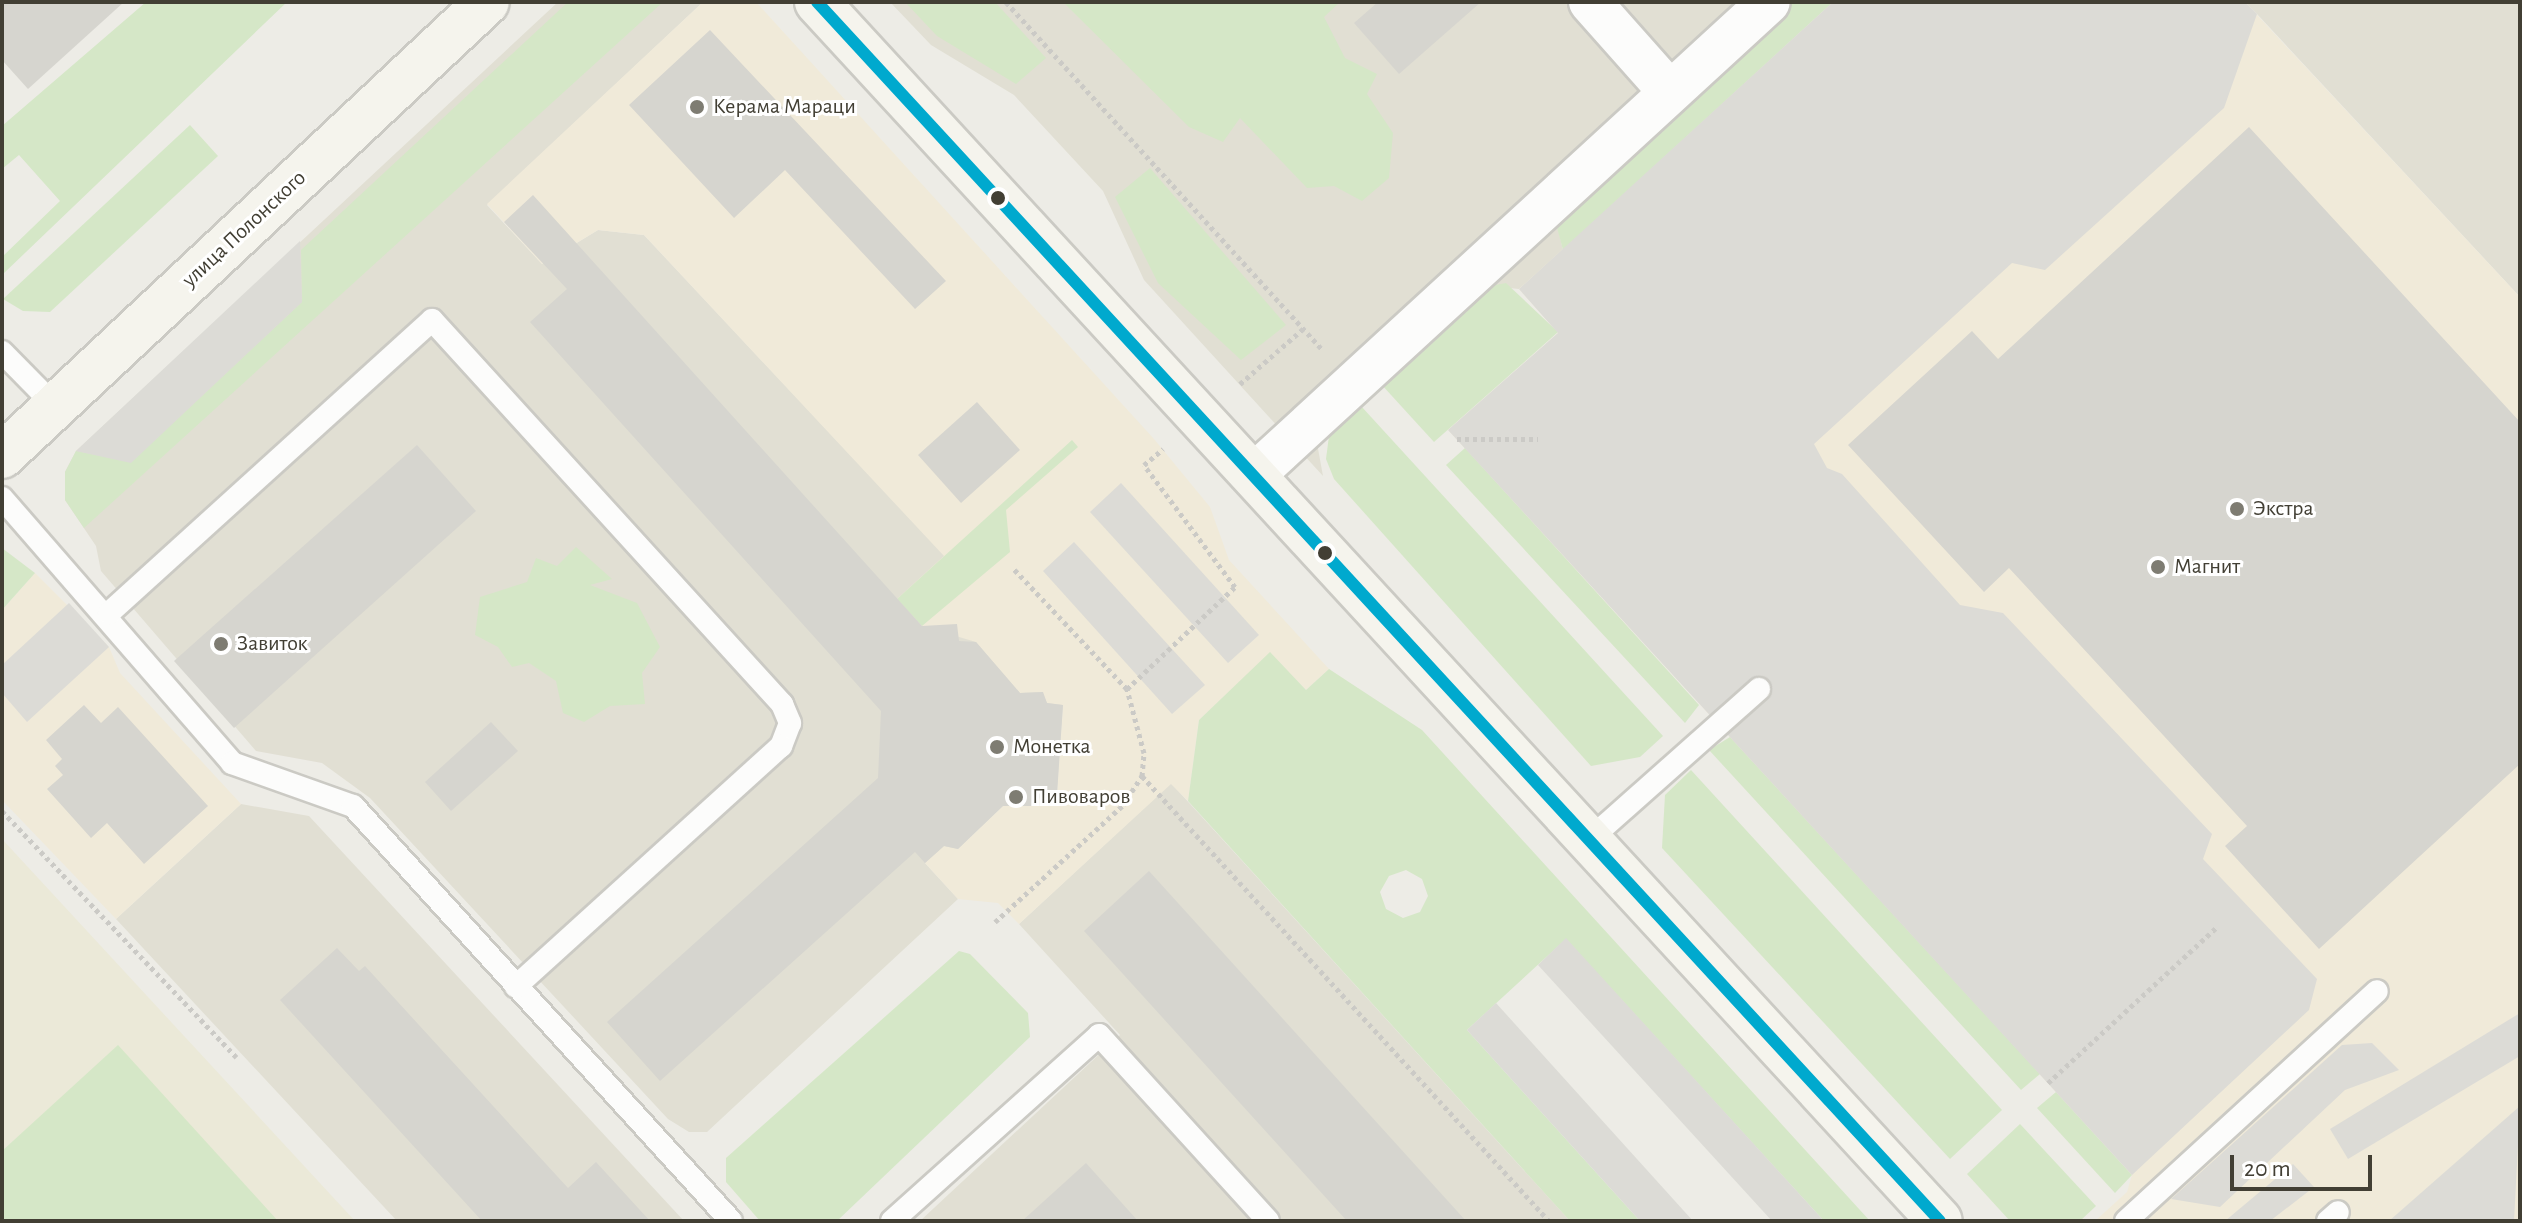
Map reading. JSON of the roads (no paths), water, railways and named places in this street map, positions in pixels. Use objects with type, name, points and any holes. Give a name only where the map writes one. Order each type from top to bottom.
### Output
[{"type":"main road","name":"улица Полонского","points":[[2,456],[487,2]]},
{"type":"main road","points":[[817,2],[1256,473],[1940,1221]]},
{"type":"street","points":[[1590,2],[1670,92]]},
{"type":"street","points":[[1256,473],[1769,2]]},
{"type":"lane","points":[[109,613],[432,320],[782,704],[790,723],[781,746],[516,986]]},
{"type":"lane","points":[[2,352],[55,406]]},
{"type":"lane","points":[[2,498],[109,613],[153,679],[232,763],[353,806],[731,1221]]},
{"type":"lane","points":[[1590,839],[1759,689]]},
{"type":"lane","points":[[2126,1221],[2377,991]]},
{"type":"lane","points":[[892,1221],[1099,1035],[1262,1219]]},
{"type":"place","name":"Керама Мараци","points":[[697,107]]},
{"type":"place","name":"Экстра","points":[[2237,509]]},
{"type":"place","name":"Магнит","points":[[2158,567]]},
{"type":"place","name":"Завиток","points":[[221,644]]},
{"type":"place","name":"Монетка","points":[[997,747]]},
{"type":"place","name":"Пивоваров","points":[[1016,797]]}]
